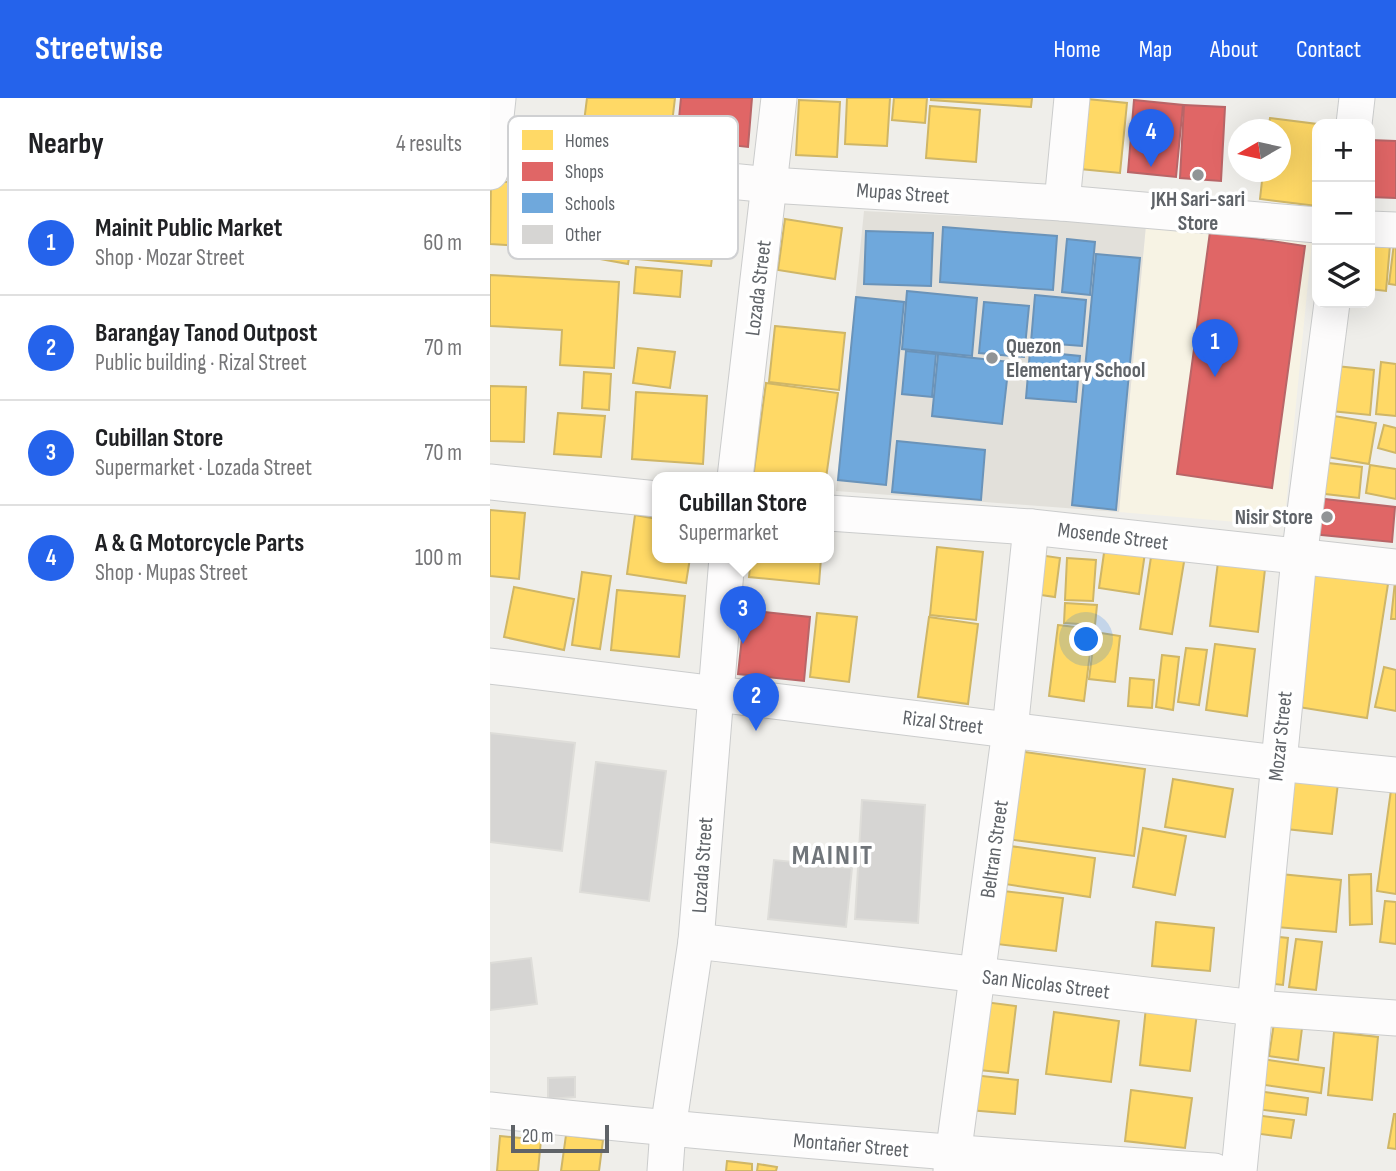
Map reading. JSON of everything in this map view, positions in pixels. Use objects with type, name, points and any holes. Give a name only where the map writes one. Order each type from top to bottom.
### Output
[{"type":"street","points":[[491,162],[498,98]]},
{"type":"street","name":"Lozada Street","points":[[736,472],[779,98]]},
{"type":"street","points":[[1062,203],[1072,98]]},
{"type":"street","points":[[1355,119],[1357,98]]},
{"type":"street","name":"Mupas Street","points":[[738,182],[1062,203],[1312,225]]},
{"type":"street","points":[[1375,229],[1396,230]]},
{"type":"street","name":"Mozar Street","points":[[1240,1171],[1298,558],[1331,308]]},
{"type":"street","points":[[490,482],[652,498]]},
{"type":"street","name":"Mosende Street","points":[[834,513],[1031,527],[1396,567]]},
{"type":"street","name":"Beltran Street","points":[[952,1163],[1010,730],[1031,527]]},
{"type":"street","name":"Lozada Street","points":[[666,1171],[668,1129],[696,941],[727,563]]},
{"type":"street","name":"Rizal Street","points":[[490,666],[1277,763],[1396,775]]},
{"type":"street","name":"San Nicolas Street","points":[[696,941],[1255,1008],[1396,1018]]},
{"type":"street","name":"Montañer Street","points":[[490,1110],[952,1163],[1214,1171]]},
{"type":"shaded area","name":"Quezon Elementary School","points":[[864,211],[1146,225],[1119,512],[836,491]]},
{"type":"shaded area","points":[[1146,225],[1312,242],[1284,526],[1119,512]]},
{"type":"building: Homes","points":[[587,98],[675,98],[673,116],[585,116]]},
{"type":"building: Homes","points":[[847,98],[890,98],[887,146],[845,144]]},
{"type":"building: Homes","points":[[894,98],[927,98],[925,123],[892,120]]},
{"type":"building: Homes","points":[[931,98],[1032,98],[1031,107]]},
{"type":"building: Homes","points":[[1077,98],[1127,103],[1120,173],[1070,168]]},
{"type":"building: Homes","points":[[799,100],[840,102],[837,157],[796,155]]},
{"type":"building: Homes","points":[[930,106],[980,110],[976,162],[926,158]]},
{"type":"building: Homes","points":[[1291,121],[1312,123],[1312,205],[1260,199],[1262,182],[1291,182]]},
{"type":"building: Homes","points":[[491,181],[508,182],[508,245],[490,244]]},
{"type":"building: Homes","points":[[785,219],[842,228],[835,279],[778,270]]},
{"type":"building: Homes","points":[[1396,235],[1396,285],[1389,284]]},
{"type":"building: Homes","points":[[1375,244],[1390,245],[1386,291],[1375,290]]},
{"type":"building: Homes","points":[[600,259],[629,259],[628,264]]},
{"type":"building: Homes","points":[[638,259],[712,259],[711,266]]},
{"type":"building: Homes","points":[[636,267],[682,271],[680,297],[634,293]]},
{"type":"building: Homes","points":[[490,275],[619,282],[614,368],[560,365],[562,330],[490,326]]},
{"type":"building: Homes","points":[[775,326],[845,333],[839,390],[769,382]]},
{"type":"building: Homes","points":[[638,348],[675,352],[670,388],[633,383]]},
{"type":"building: Homes","points":[[1381,362],[1396,364],[1396,416],[1376,414]]},
{"type":"building: Homes","points":[[1326,365],[1374,370],[1370,415],[1321,410]]},
{"type":"building: Homes","points":[[584,372],[611,374],[609,410],[582,408]]},
{"type":"building: Homes","points":[[766,383],[838,393],[827,472],[754,472]]},
{"type":"building: Homes","points":[[490,386],[526,387],[524,442],[490,441]]},
{"type":"building: Homes","points":[[636,392],[707,396],[703,464],[632,459]]},
{"type":"building: Homes","points":[[558,413],[605,416],[601,457],[554,454]]},
{"type":"building: Homes","points":[[1322,414],[1376,423],[1369,464],[1315,455]]},
{"type":"building: Homes","points":[[1384,425],[1396,428],[1396,453],[1378,448]]},
{"type":"building: Homes","points":[[1320,462],[1362,467],[1359,498],[1317,493]]},
{"type":"building: Homes","points":[[1370,465],[1396,469],[1396,499],[1366,493]]},
{"type":"building: Homes","points":[[490,510],[525,513],[519,579],[490,576]]},
{"type":"building: Homes","points":[[635,515],[652,518],[652,563],[689,563],[686,583],[627,574]]},
{"type":"building: Homes","points":[[1106,539],[1146,546],[1139,594],[1099,588]]},
{"type":"building: Homes","points":[[1153,544],[1186,550],[1172,634],[1140,629]]},
{"type":"building: Homes","points":[[937,547],[983,552],[976,620],[930,615]]},
{"type":"building: Homes","points":[[1032,554],[1060,558],[1055,597],[1027,593]]},
{"type":"building: Homes","points":[[1219,554],[1266,560],[1258,632],[1210,626]]},
{"type":"building: Homes","points":[[1067,558],[1096,560],[1093,601],[1065,600]]},
{"type":"building: Homes","points":[[750,563],[821,563],[819,584],[749,577]]},
{"type":"building: Homes","points":[[582,572],[611,576],[600,649],[572,645]]},
{"type":"building: Homes","points":[[1306,572],[1388,584],[1367,718],[1286,705]]},
{"type":"building: Homes","points":[[1396,572],[1396,619],[1391,619]]},
{"type":"building: Homes","points":[[514,587],[574,599],[564,650],[504,637]]},
{"type":"building: Homes","points":[[617,590],[685,596],[679,657],[611,650]]},
{"type":"building: Homes","points":[[1065,603],[1097,605],[1095,625],[1064,623]]},
{"type":"building: Homes","points":[[817,613],[857,617],[849,682],[810,677]]},
{"type":"building: Homes","points":[[929,617],[978,624],[968,704],[918,697]]},
{"type":"building: Homes","points":[[1058,625],[1093,629],[1084,701],[1049,696]]},
{"type":"building: Homes","points":[[1095,632],[1120,636],[1115,682],[1089,679]]},
{"type":"building: Homes","points":[[1215,644],[1255,649],[1247,716],[1206,710]]},
{"type":"building: Homes","points":[[1186,648],[1207,650],[1199,705],[1178,702]]},
{"type":"building: Homes","points":[[1162,655],[1179,657],[1173,710],[1156,707]]},
{"type":"building: Homes","points":[[1384,667],[1396,670],[1396,711],[1375,707]]},
{"type":"building: Homes","points":[[1130,678],[1154,680],[1152,708],[1128,706]]},
{"type":"building: Homes","points":[[1011,750],[1145,769],[1134,856],[999,838]]},
{"type":"building: Homes","points":[[1292,778],[1338,783],[1332,834],[1286,829]]},
{"type":"building: Homes","points":[[1173,779],[1233,789],[1225,837],[1165,827]]},
{"type":"building: Homes","points":[[1391,790],[1396,790],[1396,894],[1377,891]]},
{"type":"building: Homes","points":[[1143,828],[1186,836],[1175,895],[1133,887]]},
{"type":"building: Homes","points":[[1010,846],[1095,858],[1090,897],[1005,884]]},
{"type":"building: Homes","points":[[1270,873],[1341,880],[1336,932],[1265,926]]},
{"type":"building: Homes","points":[[1371,874],[1372,924],[1350,925],[1349,875]]},
{"type":"building: Homes","points":[[995,890],[1063,898],[1056,951],[988,943]]},
{"type":"building: Homes","points":[[1385,901],[1396,902],[1396,944],[1380,942]]},
{"type":"building: Homes","points":[[1156,922],[1214,928],[1210,971],[1152,966]]},
{"type":"building: Homes","points":[[1270,936],[1288,938],[1283,985],[1265,983]]},
{"type":"building: Homes","points":[[1296,939],[1322,942],[1316,990],[1289,987]]},
{"type":"building: Homes","points":[[977,1001],[1016,1006],[1008,1073],[969,1069]]},
{"type":"building: Homes","points":[[1146,1007],[1197,1013],[1190,1071],[1140,1065]]},
{"type":"building: Homes","points":[[1054,1012],[1119,1021],[1111,1082],[1046,1074]]},
{"type":"building: Homes","points":[[1274,1023],[1302,1028],[1298,1060],[1269,1056]]},
{"type":"building: Homes","points":[[1334,1032],[1378,1037],[1372,1100],[1328,1095]]},
{"type":"building: Homes","points":[[1255,1058],[1324,1068],[1321,1093],[1251,1083]]},
{"type":"building: Homes","points":[[973,1075],[1018,1080],[1015,1114],[969,1110]]},
{"type":"building: Homes","points":[[1131,1090],[1192,1098],[1185,1148],[1125,1141]]},
{"type":"building: Homes","points":[[1250,1090],[1308,1098],[1306,1115],[1248,1108]]},
{"type":"building: Homes","points":[[1396,1114],[1396,1149],[1388,1148]]},
{"type":"building: Homes","points":[[1255,1115],[1294,1120],[1291,1138],[1253,1133]]},
{"type":"building: Homes","points":[[566,1135],[603,1140],[599,1171],[561,1171]]},
{"type":"building: Homes","points":[[500,1136],[541,1140],[538,1171],[497,1171]]},
{"type":"building: Homes","points":[[727,1161],[752,1164],[752,1171],[726,1171]]},
{"type":"building: Homes","points":[[758,1164],[777,1167],[776,1171],[757,1171]]},
{"type":"building: Shops","points":[[681,98],[752,98],[748,147],[738,146],[738,116],[679,116]]},
{"type":"building: Shops","points":[[1134,100],[1183,105],[1176,177],[1128,172]]},
{"type":"building: Shops","points":[[1184,105],[1225,107],[1221,181],[1180,178]]},
{"type":"building: Shops","points":[[1375,140],[1396,141],[1396,198],[1375,197]]},
{"type":"building: Shops","points":[[1210,232],[1305,246],[1272,488],[1177,474]]},
{"type":"building: Shops","points":[[1316,498],[1395,507],[1392,542],[1312,534]]},
{"type":"building: Shops","points":[[745,610],[810,617],[804,681],[738,674]]},
{"type":"building: Schools","points":[[943,227],[1057,236],[1053,290],[940,282]]},
{"type":"building: Schools","points":[[866,231],[933,233],[931,286],[864,284]]},
{"type":"building: Schools","points":[[1067,239],[1095,242],[1090,295],[1062,292]]},
{"type":"building: Schools","points":[[1096,254],[1140,258],[1116,510],[1072,505]]},
{"type":"building: Schools","points":[[907,291],[977,298],[972,356],[902,349]]},
{"type":"building: Schools","points":[[1035,295],[1086,300],[1082,346],[1031,342]]},
{"type":"building: Schools","points":[[856,297],[904,302],[886,485],[838,480]]},
{"type":"building: Schools","points":[[984,302],[1029,306],[1024,357],[979,353]]},
{"type":"building: Schools","points":[[906,351],[936,354],[932,397],[902,394]]},
{"type":"building: Schools","points":[[1030,351],[1080,356],[1076,402],[1026,398]]},
{"type":"building: Schools","points":[[938,354],[1009,362],[1002,424],[932,416]]},
{"type":"building: Schools","points":[[897,441],[985,450],[981,500],[892,492]]},
{"type":"building: Other","points":[[490,733],[575,743],[562,851],[490,842]]},
{"type":"building: Other","points":[[596,762],[666,771],[649,901],[580,892]]},
{"type":"building: Other","points":[[862,800],[925,805],[918,923],[855,919]]},
{"type":"building: Other","points":[[795,847],[837,852],[835,867],[852,868],[846,927],[768,919],[774,860],[793,862]]},
{"type":"building: Other","points":[[531,958],[537,1004],[490,1010],[490,963]]},
{"type":"building: Other","points":[[575,1077],[575,1097],[548,1099],[548,1078]]},
{"type":"place","name":"A & G Motorcycle Parts","points":[[1151,167]]},
{"type":"place","name":"JKH Sari-sari Store","points":[[1198,175]]},
{"type":"place","name":"Quezon Elementary School","points":[[992,358]]},
{"type":"place","name":"Mainit Public Market","points":[[1215,377]]},
{"type":"place","name":"Nisir Store","points":[[1327,517]]},
{"type":"place","name":"Cubillan Store","points":[[743,644]]},
{"type":"place","name":"Barangay Tanod Outpost","points":[[756,731]]},
{"type":"district","name":"MAINIT","points":[[833,854]]}]
